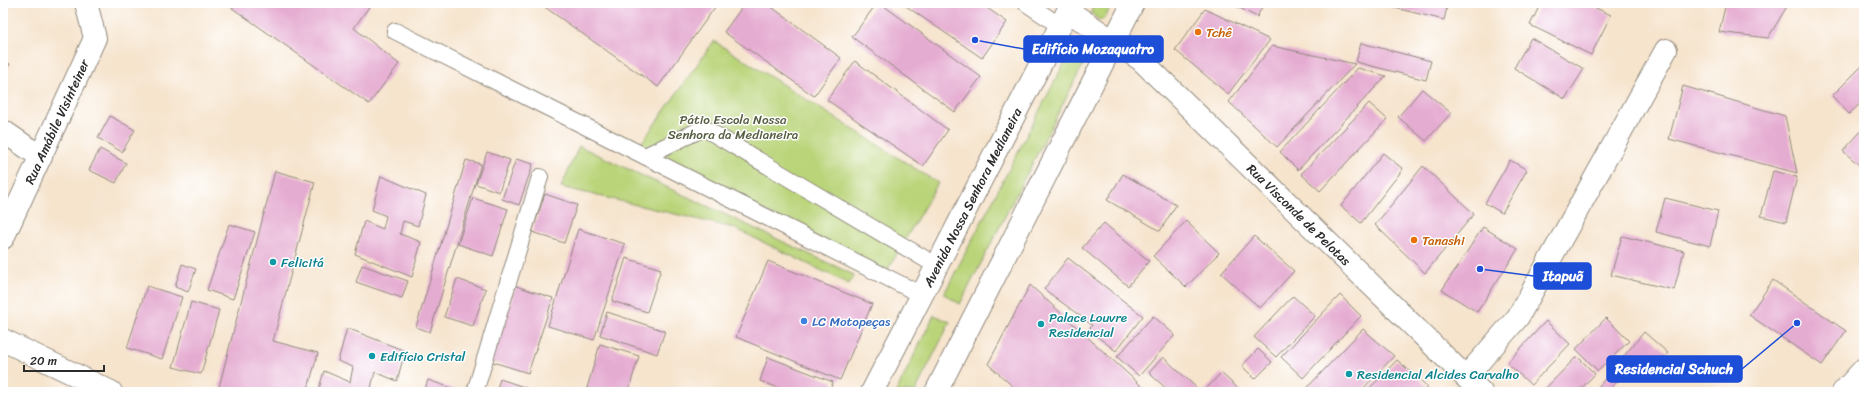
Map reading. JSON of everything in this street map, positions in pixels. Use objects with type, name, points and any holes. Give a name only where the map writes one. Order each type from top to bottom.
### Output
[{"type":"street","name":"Rua Amábile Visinteiner","points":[[3,238],[96,38],[86,3]]},
{"type":"street","points":[[936,392],[1134,3]]},
{"type":"street","name":"Rua Visconde de Pelotas","points":[[1067,13],[1140,59],[1473,385]]},
{"type":"street","name":"Avenida Nossa Senhora Medianeira","points":[[872,392],[1067,13]]},
{"type":"street","points":[[1473,385],[1518,317],[1666,50]]},
{"type":"street","points":[[3,131],[41,157]]},
{"type":"street","points":[[3,340],[111,392]]},
{"type":"street","points":[[1843,392],[1864,369]]},
{"type":"lane","points":[[1026,3],[1067,13]]},
{"type":"lane","points":[[395,31],[922,295]]},
{"type":"lane","points":[[645,156],[704,128],[937,266]]},
{"type":"lane","points":[[475,392],[540,177]]},
{"type":"green space","points":[[1094,3],[1113,3],[1104,19],[1099,20],[1091,13]]},
{"type":"green space","name":"Pátio Escola Nossa Senhora da Medianeira","points":[[714,41],[938,183],[887,271],[637,149]]},
{"type":"green space","points":[[1078,45],[1085,49],[1086,59],[960,304],[944,294],[1071,50]]},
{"type":"green space","points":[[579,146],[854,275],[849,284],[734,228],[561,187]]},
{"type":"green space","points":[[934,315],[950,322],[915,392],[896,392]]},
{"type":"building","points":[[225,3],[370,3],[371,4],[354,28],[399,64],[369,104]]},
{"type":"building","points":[[539,3],[718,3],[658,87]]},
{"type":"building","points":[[745,3],[766,3],[841,58],[814,96],[724,32]]},
{"type":"building","points":[[877,3],[880,3],[981,77],[955,112],[852,37]]},
{"type":"building","points":[[903,3],[980,3],[1007,22],[982,58]]},
{"type":"building","points":[[1230,3],[1264,3],[1257,17]]},
{"type":"building","points":[[1383,3],[1448,3],[1444,20],[1383,5]]},
{"type":"building","points":[[1541,3],[1585,3],[1611,15],[1591,55],[1530,25]]},
{"type":"building","points":[[1726,3],[1789,3],[1768,38],[1719,32]]},
{"type":"building","points":[[1205,9],[1270,40],[1228,94],[1175,50]]},
{"type":"building","points":[[1531,38],[1584,69],[1565,99],[1514,68]]},
{"type":"building","points":[[1361,43],[1431,61],[1426,80],[1356,62]]},
{"type":"building","points":[[1272,46],[1355,64],[1277,147],[1229,102]]},
{"type":"building","points":[[3,60],[10,64],[3,74]]},
{"type":"building","points":[[855,61],[948,130],[923,166],[827,100]]},
{"type":"building","points":[[1863,65],[1864,100],[1849,114],[1832,96]]},
{"type":"building","points":[[1358,68],[1386,76],[1298,170],[1280,152]]},
{"type":"building","points":[[1683,86],[1785,116],[1797,173],[1669,139]]},
{"type":"building","points":[[1422,89],[1451,113],[1426,141],[1398,117]]},
{"type":"building","points":[[1369,103],[1387,119],[1320,191],[1301,174]]},
{"type":"building","points":[[110,116],[135,130],[122,152],[98,138]]},
{"type":"building","points":[[1864,128],[1864,169],[1843,151]]},
{"type":"building","points":[[100,149],[126,163],[116,183],[89,170]]},
{"type":"building","points":[[487,152],[510,160],[499,192],[476,184]]},
{"type":"building","points":[[1383,153],[1403,169],[1361,223],[1341,206]]},
{"type":"building","points":[[516,159],[533,164],[519,205],[502,199]]},
{"type":"building","points":[[466,160],[481,164],[430,332],[416,327]]},
{"type":"building","points":[[1510,160],[1527,170],[1502,213],[1485,203]]},
{"type":"building","points":[[1423,166],[1474,214],[1425,273],[1375,225]]},
{"type":"building","name":"Felicitá","points":[[275,171],[315,182],[273,341],[318,353],[307,392],[237,392],[219,387]]},
{"type":"building","points":[[1773,171],[1797,177],[1786,222],[1761,216]]},
{"type":"building","points":[[1123,174],[1176,205],[1160,231],[1107,200]]},
{"type":"building","points":[[381,176],[426,195],[418,226],[403,221],[400,234],[421,242],[412,277],[355,254],[364,221],[383,229],[386,216],[372,210]]},
{"type":"building","points":[[545,194],[577,205],[564,243],[532,232]]},
{"type":"building","points":[[473,198],[508,209],[493,256],[458,244]]},
{"type":"building","points":[[1665,198],[1718,211],[1710,246],[1656,232]]},
{"type":"building","points":[[1186,221],[1219,253],[1186,287],[1153,256]]},
{"type":"building","points":[[1104,223],[1149,261],[1128,286],[1082,248]]},
{"type":"building","points":[[229,224],[255,232],[233,299],[207,290]]},
{"type":"building","points":[[1483,227],[1518,249],[1477,312],[1442,290]]},
{"type":"building","points":[[578,229],[625,244],[594,340],[548,326]]},
{"type":"building","points":[[1254,236],[1294,271],[1260,308],[1221,273]]},
{"type":"building","points":[[1622,236],[1684,251],[1674,290],[1611,275]]},
{"type":"building","points":[[626,258],[661,269],[647,312],[612,301]]},
{"type":"building","points":[[1068,258],[1143,316],[1116,351],[1089,330],[1092,325],[1044,289]]},
{"type":"building","name":"LC Motopeças","points":[[768,261],[872,304],[840,380],[736,337]]},
{"type":"building","points":[[182,264],[196,269],[188,292],[175,287]]},
{"type":"building","points":[[362,265],[408,281],[402,298],[356,282]]},
{"type":"building","points":[[457,279],[486,289],[473,326],[444,317]]},
{"type":"building","points":[[1773,280],[1846,331],[1822,365],[1749,315]]},
{"type":"building","name":"Palace Louvre Residencial","points":[[1030,285],[1148,392],[1019,392],[988,364]]},
{"type":"building","points":[[147,286],[182,297],[162,359],[127,348]]},
{"type":"building","points":[[516,286],[553,298],[528,373],[490,361]]},
{"type":"building","points":[[1340,295],[1361,316],[1303,378],[1281,357]]},
{"type":"building","points":[[1293,296],[1315,316],[1276,357],[1254,337]]},
{"type":"building","points":[[191,302],[219,310],[201,374],[173,367]]},
{"type":"building","points":[[607,312],[665,331],[657,354],[600,335]]},
{"type":"building","points":[[1153,316],[1175,335],[1139,376],[1117,357]]},
{"type":"building","points":[[1606,318],[1629,341],[1598,371],[1576,349]]},
{"type":"building","points":[[1546,321],[1570,344],[1531,385],[1507,363]]},
{"type":"building","name":"Edifício Cristal","points":[[347,328],[405,351],[397,381],[375,372],[371,388],[380,392],[318,392],[324,371],[350,382],[353,367],[338,361]]},
{"type":"building","name":"Residencial Alcides Carvalho","points":[[1363,329],[1394,356],[1360,392],[1303,392]]},
{"type":"building","points":[[1644,332],[1668,353],[1652,370],[1639,358],[1609,390],[1611,392],[1594,392]]},
{"type":"building","points":[[600,344],[639,356],[628,392],[599,392],[587,388]]},
{"type":"building","points":[[1258,349],[1272,362],[1255,379],[1242,366]]},
{"type":"building","points":[[1577,356],[1595,374],[1578,392],[1542,392]]},
{"type":"building","points":[[768,357],[833,382],[829,392],[789,392],[760,381]]},
{"type":"building","points":[[1163,357],[1198,389],[1195,392],[1170,392],[1149,373]]},
{"type":"building","points":[[1397,360],[1428,387],[1424,392],[1366,392]]},
{"type":"building","points":[[1221,373],[1242,392],[1203,392]]},
{"type":"building","points":[[500,379],[527,388],[526,392],[496,392]]},
{"type":"building","points":[[428,380],[463,392],[424,392]]},
{"type":"place","name":"Tchê","points":[[1198,32]]},
{"type":"place","name":"Edifício Mozaquatro","points":[[975,40]]},
{"type":"place","name":"Tanashi","points":[[1414,240]]},
{"type":"place","name":"Felicitá","points":[[273,262]]},
{"type":"place","name":"Itapuã","points":[[1480,269]]},
{"type":"place","name":"LC Motopeças","points":[[804,321]]},
{"type":"place","name":"Residencial Schuch","points":[[1797,323]]},
{"type":"place","name":"Palace Louvre Residencial","points":[[1041,324]]},
{"type":"place","name":"Edifício Cristal","points":[[372,356]]},
{"type":"place","name":"Residencial Alcides Carvalho","points":[[1349,374]]}]
